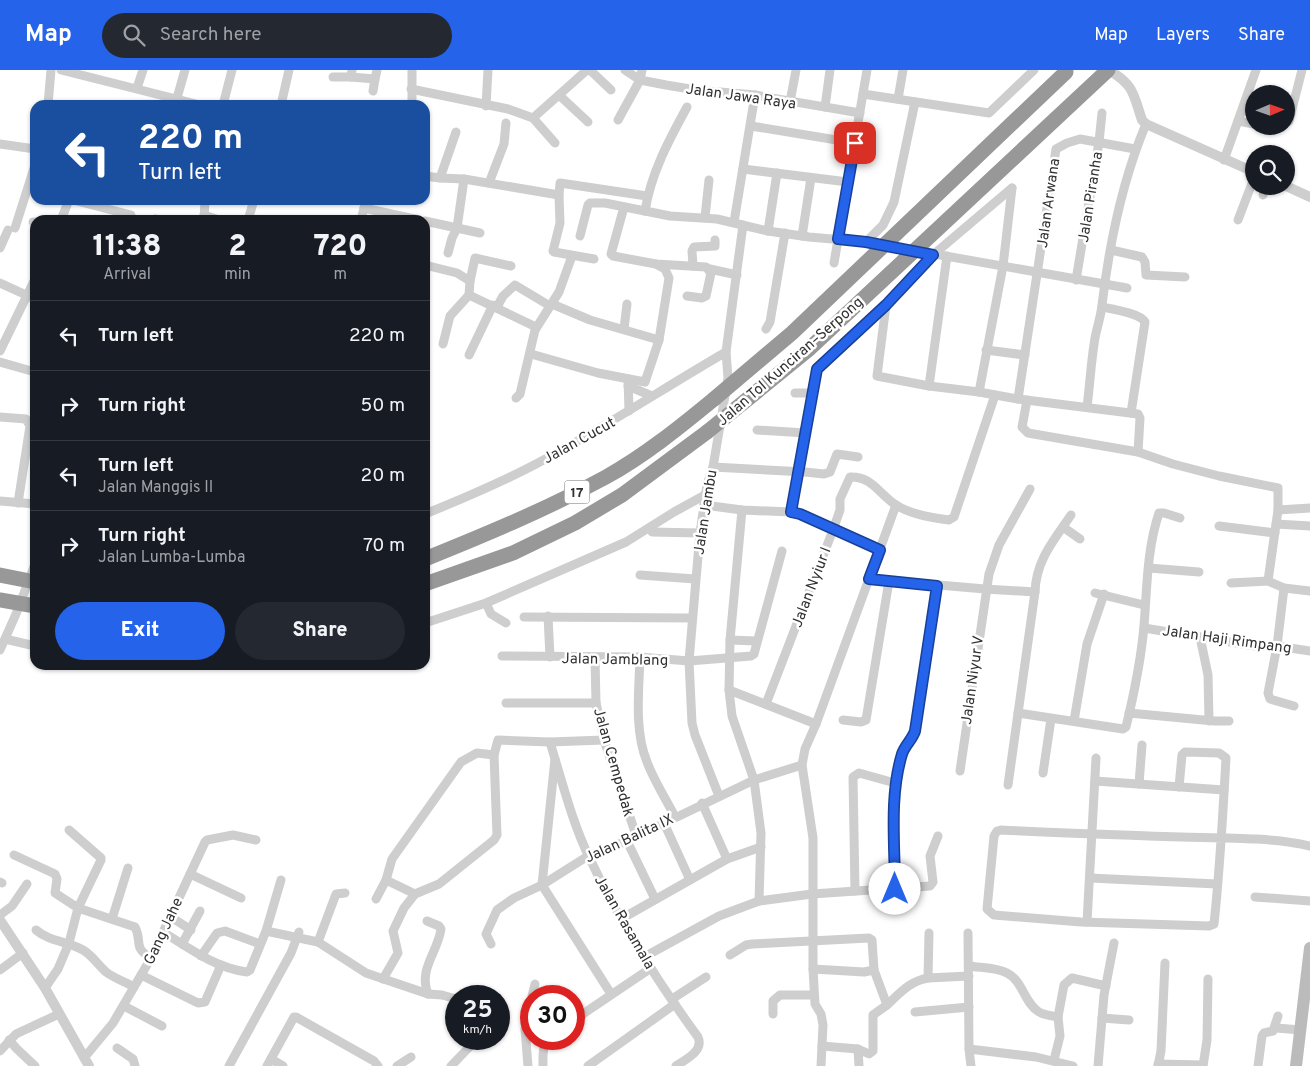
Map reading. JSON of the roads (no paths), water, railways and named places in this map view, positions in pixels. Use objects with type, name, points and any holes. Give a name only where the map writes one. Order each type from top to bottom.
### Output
[{"type":"highway","name":"Jalan Tol Kunciran–Serpong","points":[[430,557],[546,508],[607,476],[683,424],[792,333],[1069,70]]},
{"type":"highway","name":"Jalan Tol Kunciran–Serpong","points":[[430,582],[513,553],[576,523],[622,495],[707,432],[808,350],[1109,70]]},
{"type":"highway","points":[[0,575],[30,581]]},
{"type":"highway","points":[[0,600],[30,605]]},
{"type":"main road","points":[[1296,1066],[1310,948]]},
{"type":"street","points":[[48,100],[51,70]]},
{"type":"street","points":[[61,70],[137,88],[170,100]]},
{"type":"street","points":[[137,88],[143,70]]},
{"type":"street","points":[[176,100],[185,70]]},
{"type":"street","points":[[224,100],[232,70]]},
{"type":"street","points":[[282,100],[289,70]]},
{"type":"street","points":[[412,70],[412,100]]},
{"type":"street","points":[[486,106],[488,70]]},
{"type":"street","points":[[533,118],[588,70],[611,90]]},
{"type":"street","name":"Jalan Jawa Raya","points":[[625,70],[640,80],[696,90],[755,95],[860,113]]},
{"type":"street","points":[[618,120],[640,80],[642,70]]},
{"type":"street","points":[[790,102],[796,70]]},
{"type":"street","points":[[824,107],[830,70]]},
{"type":"street","points":[[834,264],[867,70]]},
{"type":"street","points":[[898,99],[903,70]]},
{"type":"street","points":[[863,94],[989,113],[1034,70]]},
{"type":"street","points":[[1109,70],[1124,79],[1130,87],[1142,120],[1146,124],[1245,168]]},
{"type":"street","points":[[1224,160],[1256,70]]},
{"type":"street","points":[[1295,97],[1302,70]]},
{"type":"street","points":[[333,77],[351,74],[376,75],[373,92]]},
{"type":"street","points":[[411,89],[486,106],[508,109],[533,118],[555,143]]},
{"type":"street","points":[[559,95],[588,122]]},
{"type":"street","points":[[734,222],[755,95]]},
{"type":"street","points":[[866,242],[883,225],[894,202],[915,102]]},
{"type":"street","points":[[645,211],[647,196],[662,154],[687,106]]},
{"type":"street","name":"Jalan Piranha","points":[[1076,280],[1102,113]]},
{"type":"street","points":[[1238,121],[1245,122]]},
{"type":"street","points":[[489,183],[504,144],[506,122]]},
{"type":"street","points":[[1087,407],[1094,339],[1102,307],[1111,250],[1135,149],[1146,124]]},
{"type":"street","points":[[751,126],[855,143]]},
{"type":"street","points":[[440,178],[456,132]]},
{"type":"street","name":"Jalan Arwana","points":[[1038,272],[1056,149],[1080,139],[1099,142]]},
{"type":"street","points":[[1099,142],[1135,149]]},
{"type":"street","points":[[0,144],[30,148]]},
{"type":"street","points":[[743,169],[848,182]]},
{"type":"street","points":[[768,231],[777,173]]},
{"type":"street","points":[[430,177],[464,179],[559,194]]},
{"type":"street","points":[[802,236],[811,178]]},
{"type":"street","points":[[448,253],[457,228],[464,179]]},
{"type":"street","points":[[705,217],[709,180]]},
{"type":"street","points":[[594,259],[553,251],[560,223],[560,183],[647,196]]},
{"type":"street","points":[[791,512],[817,369],[886,305],[933,255],[1012,188],[1003,266],[979,392]]},
{"type":"street","points":[[1295,190],[1310,197]]},
{"type":"street","points":[[0,248],[12,229],[30,192]]},
{"type":"street","points":[[1238,220],[1248,195]]},
{"type":"street","points":[[580,236],[586,208],[590,203],[605,203],[670,216],[705,217],[768,231],[866,242],[1127,288]]},
{"type":"street","points":[[92,205],[131,215]]},
{"type":"street","points":[[373,205],[404,215]]},
{"type":"street","points":[[624,207],[611,254],[613,256],[656,264],[706,267],[710,270],[737,275]]},
{"type":"street","points":[[430,222],[480,233]]},
{"type":"street","name":"Jalan Jambu","points":[[719,796],[695,735],[692,722],[689,661],[700,532],[705,495],[713,467],[728,378],[726,352],[743,225]]},
{"type":"street","points":[[766,329],[770,322],[785,233]]},
{"type":"street","points":[[693,266],[692,251],[694,247],[715,246],[715,240]]},
{"type":"street","points":[[1111,250],[1142,257],[1145,262],[1146,275],[1185,278]]},
{"type":"street","points":[[516,398],[520,394],[536,327],[559,292],[572,256]]},
{"type":"street","points":[[929,386],[947,256]]},
{"type":"street","points":[[442,344],[450,316],[469,295],[475,258],[512,266]]},
{"type":"street","points":[[628,382],[646,382],[659,340],[669,278],[665,269],[656,264]]},
{"type":"street","points":[[430,266],[457,273],[470,281]]},
{"type":"street","points":[[687,296],[702,298],[706,296],[710,270]]},
{"type":"street","points":[[1038,272],[1025,355],[1022,427],[1028,433],[1138,452],[1173,464],[1219,476],[1275,487],[1279,492],[1278,510],[1268,582]]},
{"type":"street","points":[[0,283],[30,298]]},
{"type":"street","points":[[469,355],[495,306],[516,285],[551,305],[590,320],[659,340]]},
{"type":"street","points":[[469,295],[536,327]]},
{"type":"street","points":[[0,351],[30,300]]},
{"type":"street","points":[[624,329],[627,304]]},
{"type":"street","points":[[886,305],[877,376],[1023,400],[1138,414],[1140,418],[1138,452]]},
{"type":"street","points":[[1102,307],[1135,315],[1144,320],[1131,412]]},
{"type":"street","points":[[986,350],[1025,355]]},
{"type":"street","name":"Jalan Cucut","points":[[430,512],[535,465],[726,352]]},
{"type":"street","points":[[531,354],[628,382],[652,396]]},
{"type":"street","points":[[0,362],[30,371]]},
{"type":"street","points":[[628,382],[629,411]]},
{"type":"street","points":[[796,393],[813,393]]},
{"type":"street","name":"Jalan Nyiur I","points":[[766,704],[834,530],[840,510],[840,499],[850,477],[857,476],[870,482],[896,505],[928,517],[949,520],[954,517],[995,395]]},
{"type":"street","points":[[0,417],[26,419],[30,426],[18,503]]},
{"type":"street","points":[[757,430],[806,433]]},
{"type":"street","points":[[713,467],[827,474],[830,472],[838,454],[858,457]]},
{"type":"street","name":"Jalan Niyur V","points":[[960,771],[988,574],[999,545],[1030,489]]},
{"type":"street","points":[[430,620],[486,603],[626,542],[705,495]]},
{"type":"street","points":[[0,501],[30,504]]},
{"type":"street","points":[[704,504],[742,510],[800,514],[880,550]]},
{"type":"street","points":[[821,1066],[823,1025],[821,1014],[815,1004],[813,969],[813,838],[802,765],[805,749],[816,724],[896,505]]},
{"type":"street","points":[[1278,510],[1310,508]]},
{"type":"street","points":[[742,510],[730,640],[729,690],[732,716],[754,780],[761,833],[759,901]]},
{"type":"street","points":[[1018,713],[1122,729],[1126,727],[1144,628],[1144,606],[1154,529],[1159,513],[1180,518]]},
{"type":"street","points":[[1008,785],[1036,577],[1039,565],[1071,515]]},
{"type":"street","points":[[1219,526],[1275,528],[1310,526]]},
{"type":"street","points":[[1063,527],[1080,539]]},
{"type":"street","points":[[652,532],[700,532]]},
{"type":"street","name":"Jalan Jamblang","points":[[502,656],[640,658],[689,661],[752,656],[782,551]]},
{"type":"street","points":[[1149,568],[1199,572]]},
{"type":"street","points":[[640,575],[695,579]]},
{"type":"street","points":[[0,650],[30,576]]},
{"type":"street","points":[[869,579],[937,586],[1035,592]]},
{"type":"street","points":[[843,720],[861,722],[866,720],[889,581]]},
{"type":"street","points":[[1231,583],[1268,582],[1284,588],[1310,591]]},
{"type":"street","points":[[895,889],[895,783],[902,753],[913,738],[915,731],[937,586]]},
{"type":"street","points":[[1284,588],[1277,646],[1268,693],[1270,699],[1294,706]]},
{"type":"street","points":[[1074,721],[1087,644],[1099,593],[1144,606]]},
{"type":"street","points":[[486,603],[491,614],[506,623]]},
{"type":"street","points":[[548,616],[550,657]]},
{"type":"street","points":[[524,617],[692,618]]},
{"type":"street","name":"Jalan Haji Rimpang","points":[[1144,628],[1255,646],[1277,646],[1310,651]]},
{"type":"street","points":[[1200,636],[1208,675],[1209,720]]},
{"type":"street","points":[[5,638],[30,645]]},
{"type":"street","points":[[730,640],[756,641]]},
{"type":"street","name":"Jalan Cempedak","points":[[595,658],[596,703],[604,740],[636,835]]},
{"type":"street","points":[[640,658],[639,714],[641,741],[646,761],[675,817]]},
{"type":"street","points":[[729,690],[816,724]]},
{"type":"street","points":[[506,703],[596,703]]},
{"type":"street","points":[[1130,713],[1229,721]]},
{"type":"street","points":[[1044,773],[1051,719]]},
{"type":"street","points":[[384,979],[398,953],[393,931],[404,908],[415,894],[439,884],[494,840],[497,829],[494,755],[498,740],[550,742],[604,740]]},
{"type":"street","name":"Jalan Rasamala","points":[[550,742],[576,825],[588,856],[621,919],[644,957],[698,1037],[699,1049],[676,1066]]},
{"type":"street","points":[[1139,784],[1142,745]]},
{"type":"street","points":[[1179,787],[1182,754],[1189,752],[1219,753],[1226,758],[1224,790],[1220,838],[1214,924],[1209,926],[1087,922],[994,915],[987,909],[994,836],[997,831],[1001,830],[1093,835],[1220,838],[1296,843],[1310,846]]},
{"type":"street","points":[[376,899],[386,880],[392,859],[461,762],[477,753],[494,755]]},
{"type":"street","points":[[1087,922],[1096,758]]},
{"type":"street","points":[[555,759],[542,885],[611,994]]},
{"type":"street","name":"Jalan Balita IX","points":[[491,944],[486,934],[497,910],[514,898],[542,885],[588,856],[627,841],[636,835],[754,780],[802,765]]},
{"type":"street","points":[[855,891],[853,777],[859,773],[895,783]]},
{"type":"street","points":[[1095,781],[1224,790]]},
{"type":"street","points":[[702,804],[726,859]]},
{"type":"street","points":[[664,822],[690,880]]},
{"type":"street","points":[[45,988],[58,969],[69,943],[78,908],[100,863],[100,858],[69,830]]},
{"type":"street","name":"Gang Jahe","points":[[87,1062],[124,1006],[152,958],[207,840],[233,835],[256,840]]},
{"type":"street","points":[[644,957],[719,916],[759,901],[812,894],[930,886],[932,884],[930,856],[938,836]]},
{"type":"street","points":[[627,841],[655,900]]},
{"type":"street","points":[[621,919],[726,859],[761,846]]},
{"type":"street","points":[[14,855],[55,874],[55,893],[78,908],[134,927],[137,931],[139,948],[143,953],[152,958]]},
{"type":"street","points":[[112,919],[128,868]]},
{"type":"street","points":[[190,874],[241,898]]},
{"type":"street","points":[[1090,878],[1217,884]]},
{"type":"street","points":[[163,932],[201,956],[221,965],[247,972],[250,970],[266,931],[281,880]]},
{"type":"street","points":[[386,880],[415,894]]},
{"type":"street","points":[[27,884],[1,922],[45,988],[87,1062]]},
{"type":"street","points":[[318,942],[336,894],[345,893]]},
{"type":"street","points":[[1255,897],[1310,901]]},
{"type":"street","points":[[182,944],[200,911]]},
{"type":"street","points":[[171,916],[191,930]]},
{"type":"street","points":[[427,921],[440,926],[441,929],[428,961],[424,985],[428,994]]},
{"type":"street","points":[[36,930],[56,942],[69,943],[85,951],[107,972],[134,987]]},
{"type":"street","points":[[201,956],[220,931],[225,931],[260,944]]},
{"type":"street","points":[[266,931],[298,935],[318,942],[366,972],[428,994],[445,996]]},
{"type":"street","points":[[928,978],[929,933]]},
{"type":"street","points":[[968,933],[969,1049],[971,1066]]},
{"type":"street","points":[[229,1066],[291,953],[298,935]]},
{"type":"street","points":[[730,956],[746,945],[752,944],[870,938],[874,970],[887,1005]]},
{"type":"street","points":[[1098,1066],[1106,986],[1114,942]]},
{"type":"street","points":[[0,970],[23,953]]},
{"type":"street","points":[[1165,963],[1163,1018],[1158,1065],[1203,1066],[1207,1040],[1208,979]]},
{"type":"street","points":[[141,975],[198,1003],[205,1002],[221,965]]},
{"type":"street","points":[[969,966],[999,969],[1009,974],[1015,979],[1024,996],[1039,1013],[1058,1017]]},
{"type":"street","points":[[585,1012],[651,968]]},
{"type":"street","points":[[813,969],[864,972],[874,970]]},
{"type":"street","points":[[822,1046],[858,1049],[870,1054],[873,1051],[873,1015],[906,987],[916,980],[969,976]]},
{"type":"street","points":[[588,1066],[706,977]]},
{"type":"street","points":[[1054,1060],[1060,1036],[1058,1017],[1064,985],[1072,978],[1106,986]]},
{"type":"street","points":[[773,1014],[773,1001],[780,995],[814,996]]},
{"type":"street","points":[[124,1006],[162,1026]]},
{"type":"street","points":[[915,1012],[969,1007]]},
{"type":"street","points":[[0,1051],[16,1034],[59,1014]]},
{"type":"street","points":[[1258,1066],[1262,1036],[1267,1032],[1274,1032],[1278,1016]]},
{"type":"street","points":[[283,1066],[269,1062],[296,1017],[378,1066]]},
{"type":"street","points":[[1102,1018],[1129,1020]]},
{"type":"street","points":[[1276,1028],[1301,1030]]},
{"type":"street","points":[[9,1040],[35,1066]]},
{"type":"street","points":[[117,1048],[132,1060],[135,1066]]},
{"type":"street","points":[[858,1049],[859,1066]]},
{"type":"street","points":[[969,1049],[1054,1060],[1074,1066]]},
{"type":"street","points":[[451,1066],[466,1050]]},
{"type":"street","points":[[528,1050],[528,1066]]},
{"type":"street","points":[[543,1066],[544,1050]]},
{"type":"street","points":[[397,1066],[411,1056]]}]
